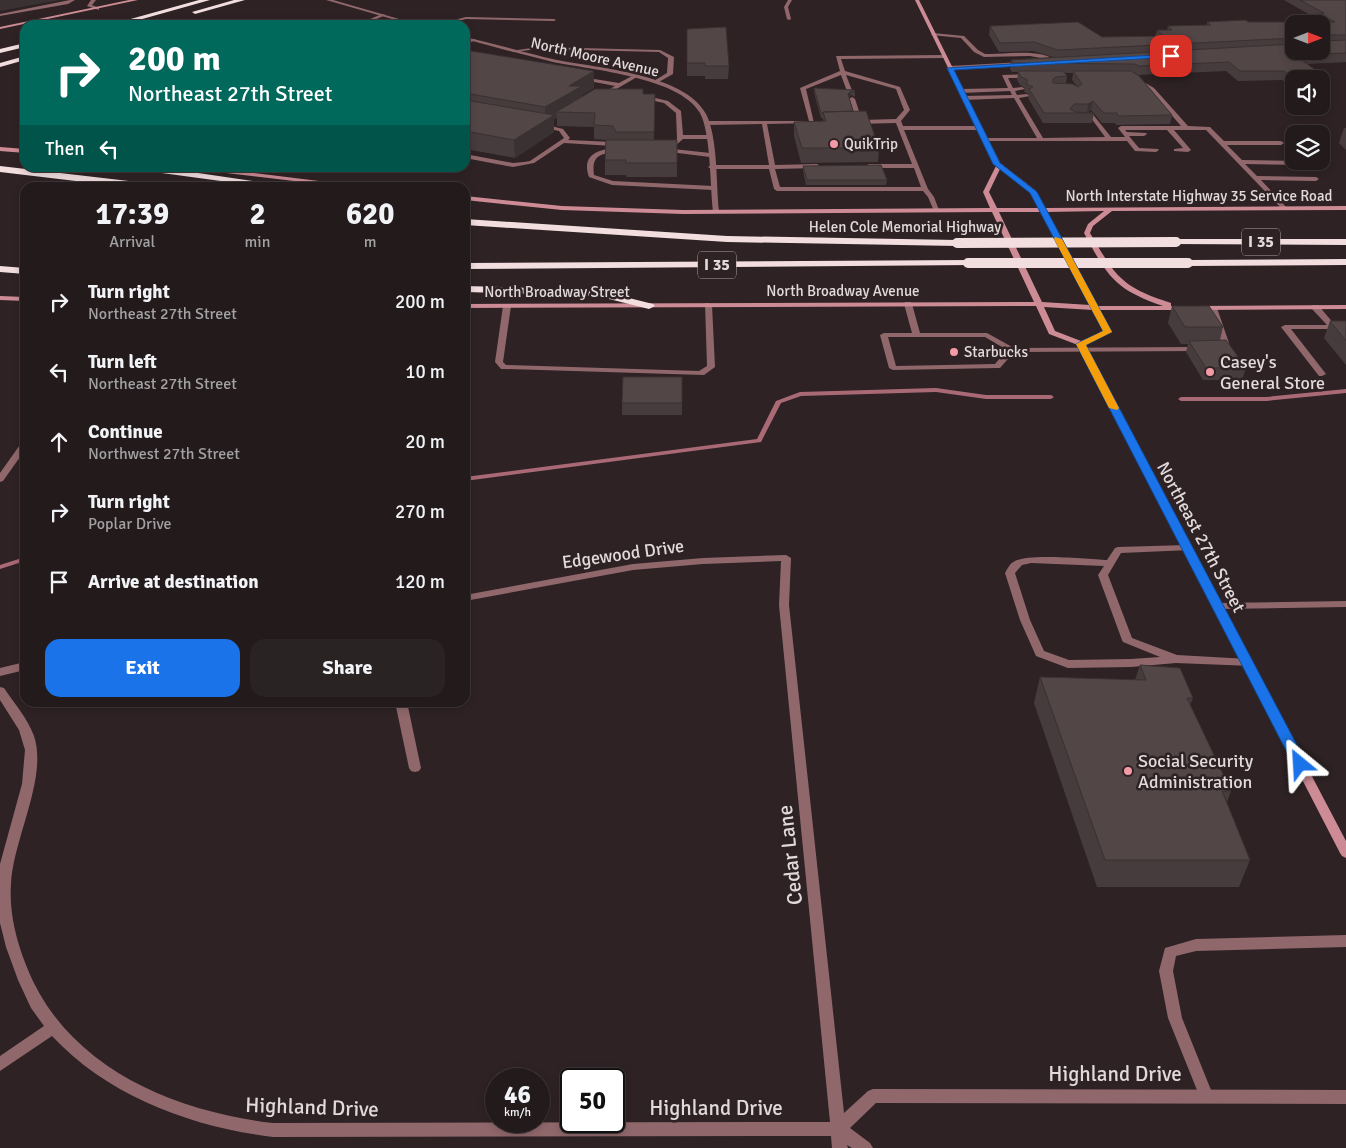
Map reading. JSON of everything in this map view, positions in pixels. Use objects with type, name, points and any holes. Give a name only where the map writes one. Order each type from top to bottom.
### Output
[{"type":"highway","points":[[132,20],[207,0]]},
{"type":"highway","points":[[187,15],[242,0]]},
{"type":"highway","points":[[0,51],[20,46]]},
{"type":"highway","points":[[0,64],[20,59]]},
{"type":"highway","points":[[0,169],[20,171]]},
{"type":"highway","points":[[26,172],[112,182]]},
{"type":"highway","points":[[177,172],[252,182]]},
{"type":"highway","points":[[470,214],[546,228]]},
{"type":"highway","name":"Helen Cole Memorial Highway","points":[[470,222],[736,240],[957,243],[1346,242]]},
{"type":"highway","name":"I 35","points":[[470,266],[1346,262]]},
{"type":"highway","points":[[0,269],[20,269]]},
{"type":"highway","points":[[470,289],[597,293],[649,306]]},
{"type":"main road","points":[[41,20],[136,0]]},
{"type":"main road","points":[[917,0],[998,167],[1033,192],[1108,332],[1082,347],[1052,332],[993,210],[986,192],[998,167]]},
{"type":"main road","points":[[0,28],[20,24]]},
{"type":"main road","points":[[0,149],[20,151]]},
{"type":"main road","points":[[236,172],[322,182]]},
{"type":"main road","name":"North Interstate Highway 35 Service Road","points":[[470,198],[600,210],[1346,208]]},
{"type":"main road","points":[[1111,209],[1090,225],[1087,233],[1109,272],[1118,283],[1131,292],[1179,308]]},
{"type":"main road","points":[[0,298],[20,299]]},
{"type":"main road","name":"North Broadway Avenue","points":[[649,306],[1038,304],[1094,308]]},
{"type":"main road","name":"North Broadway Street","points":[[470,306],[649,306]]},
{"type":"main road","points":[[1094,308],[1346,307]]},
{"type":"main road","name":"Northeast 27th Street","points":[[1082,347],[1346,853]]},
{"type":"street","points":[[94,0],[89,5],[97,9]]},
{"type":"street","points":[[328,0],[401,20]]},
{"type":"street","points":[[789,19],[786,7],[790,0]]},
{"type":"street","points":[[0,14],[70,1]]},
{"type":"street","points":[[371,20],[384,15]]},
{"type":"street","points":[[457,20],[466,18],[554,20]]},
{"type":"street","points":[[933,34],[962,37],[976,51],[984,55],[1038,55],[1049,57],[1056,62]]},
{"type":"street","name":"North Moore Avenue","points":[[470,39],[513,51],[655,82],[690,99],[702,111],[707,122],[716,211]]},
{"type":"street","points":[[470,42],[475,40]]},
{"type":"street","points":[[513,51],[538,48],[660,51],[671,57],[670,74],[655,82]]},
{"type":"street","points":[[860,122],[838,57],[944,57]]},
{"type":"street","points":[[1038,63],[1066,62]]},
{"type":"street","points":[[950,68],[1028,64]]},
{"type":"street","points":[[812,122],[803,88],[843,72],[898,88],[907,110],[898,121],[850,122]]},
{"type":"street","points":[[1038,76],[1004,76],[1023,110],[1030,117],[1041,140]]},
{"type":"street","points":[[1132,76],[1152,88],[1186,128]]},
{"type":"street","points":[[616,93],[607,92],[634,77]]},
{"type":"street","points":[[573,78],[619,85]]},
{"type":"street","points":[[961,90],[1022,89]]},
{"type":"street","points":[[632,95],[658,99],[676,108],[679,112],[679,142],[657,147],[710,156]]},
{"type":"street","points":[[1018,100],[1027,96]]},
{"type":"street","points":[[964,98],[1018,100],[1031,103]]},
{"type":"street","points":[[1023,110],[1035,110]]},
{"type":"street","points":[[1090,116],[1109,139]]},
{"type":"street","points":[[898,121],[924,189],[931,197],[936,210]]},
{"type":"street","points":[[548,127],[557,122]]},
{"type":"street","points":[[707,122],[822,122]]},
{"type":"street","points":[[764,122],[777,189],[837,187],[924,189]]},
{"type":"street","points":[[470,157],[513,165],[532,162],[566,138],[561,130],[539,125]]},
{"type":"street","points":[[900,128],[979,128]]},
{"type":"street","points":[[985,140],[1129,139],[1150,142],[1137,150],[1129,139],[1121,128],[1208,128],[1284,208]]},
{"type":"street","points":[[1170,128],[1179,139]]},
{"type":"street","points":[[680,137],[709,137]]},
{"type":"street","points":[[1179,139],[1170,142],[1179,139]]},
{"type":"street","points":[[562,141],[621,147],[600,151],[591,158],[589,167],[591,176],[612,183],[713,188]]},
{"type":"street","points":[[1222,143],[1280,143]]},
{"type":"street","points":[[1241,162],[1285,162]]},
{"type":"street","points":[[711,167],[807,168],[822,166]]},
{"type":"street","points":[[861,166],[877,168],[916,166]]},
{"type":"street","points":[[1256,178],[1316,178]]},
{"type":"street","points":[[908,304],[918,335]]},
{"type":"street","points":[[507,306],[499,362],[504,367],[701,372],[711,368],[708,305]]},
{"type":"street","points":[[1316,307],[1332,327]]},
{"type":"street","points":[[1012,350],[997,366],[893,368],[884,335],[987,335],[1012,350],[1082,347],[1222,348],[1226,346],[1213,308]]},
{"type":"street","points":[[1322,374],[1285,327],[1346,326]]},
{"type":"street","points":[[0,479],[20,451]]},
{"type":"street","points":[[1176,659],[1128,640],[1103,575],[1118,550],[1187,548]]},
{"type":"street","name":"Edgewood Drive","points":[[470,597],[633,567],[703,561],[786,558]]},
{"type":"street","name":"Cedar Lane","points":[[786,558],[784,605],[840,1148]]},
{"type":"street","points":[[1111,563],[1031,560],[1020,561],[1014,566],[1010,573],[1025,620],[1040,653],[1068,664],[1131,663],[1176,659],[1248,663]]},
{"type":"street","points":[[1218,606],[1346,604]]},
{"type":"street","points":[[0,672],[20,667]]},
{"type":"street","name":"Highland Drive","points":[[0,691],[28,737],[32,764],[9,846],[5,872],[5,923],[13,952],[25,981],[39,1008],[84,1059],[117,1080],[164,1103],[199,1117],[264,1129],[838,1130],[873,1096],[1346,1097]]},
{"type":"street","points":[[402,707],[415,768]]},
{"type":"street","points":[[1206,1096],[1175,1018],[1166,971],[1170,952],[1196,945],[1346,941]]},
{"type":"street","points":[[0,1064],[54,1027]]},
{"type":"street","points":[[838,1130],[865,1148]]},
{"type":"building","points":[[1300,0],[1346,0],[1346,35],[1330,35],[1330,22],[1335,22],[1330,20],[1330,15],[1319,14],[1324,13]]},
{"type":"building","points":[[1245,20],[1249,22],[1285,22],[1285,38],[1058,50],[1034,42],[1000,43],[990,26],[1078,22],[1102,37],[1164,36],[1157,30],[1172,30],[1168,26],[1211,25],[1207,22]]},
{"type":"building","points":[[726,27],[729,66],[705,66],[705,63],[687,63],[687,29]]},
{"type":"building","points":[[1346,40],[1346,53],[1330,54],[1330,41]]},
{"type":"building","points":[[1285,45],[1285,60],[1302,60],[1315,70],[1240,71],[1229,62],[1139,66],[1135,64],[1013,63],[1011,60]]},
{"type":"building","points":[[470,51],[594,71],[569,86],[582,86],[545,107],[470,94]]},
{"type":"building","points":[[1018,71],[1063,71],[1067,76],[1056,77],[1053,79],[1053,83],[1073,84],[1078,87],[1082,84],[1073,71],[1131,71],[1139,76],[1172,115],[1118,116],[1117,113],[1104,113],[1093,101],[1088,104],[1074,104],[1070,109],[1075,112],[1094,113],[1044,113],[1029,89],[1033,87],[1026,84],[1028,80],[1021,77]]},
{"type":"building","points":[[814,88],[854,90],[855,92],[851,91],[848,94],[853,111],[821,113]]},
{"type":"building","points":[[595,89],[643,89],[643,94],[655,94],[654,132],[616,132],[613,126],[594,125],[595,113],[556,112]]},
{"type":"building","points":[[470,101],[554,115],[514,140],[470,132]]},
{"type":"building","points":[[866,111],[879,148],[802,148],[794,122],[826,121],[823,112]]},
{"type":"building","points":[[606,140],[677,140],[677,163],[626,163],[626,160],[605,160]]},
{"type":"building","points":[[881,165],[887,180],[807,180],[803,166]]},
{"type":"building","points":[[1172,306],[1209,306],[1223,327],[1185,327]]},
{"type":"building","points":[[1330,321],[1346,321],[1346,341]]},
{"type":"building","points":[[1226,340],[1246,368],[1206,368],[1189,341]]},
{"type":"building","points":[[623,377],[682,377],[682,403],[622,403]]},
{"type":"building","name":"Social Security Administration","points":[[1140,665],[1180,668],[1193,698],[1187,698],[1231,791],[1222,791],[1250,860],[1105,860],[1040,677],[1146,680]]},
{"type":"waterway","points":[[470,478],[759,441],[778,402],[800,394],[936,390],[986,397],[1051,397]]},
{"type":"waterway","points":[[1181,399],[1266,399],[1346,391]]},
{"type":"waterway","points":[[0,567],[20,561]]},
{"type":"slow traffic","points":[[1058,239],[1108,332],[1081,344],[1114,408]]},
{"type":"place","name":"QuikTrip","points":[[834,144]]},
{"type":"place","name":"Starbucks","points":[[954,352]]},
{"type":"place","name":"Casey's General Store","points":[[1210,372]]},
{"type":"place","name":"Social Security Administration","points":[[1128,771]]},
{"type":"route","points":[[1171,56],[950,68],[998,167],[1033,192],[1108,332],[1081,344],[1300,764]]}]
